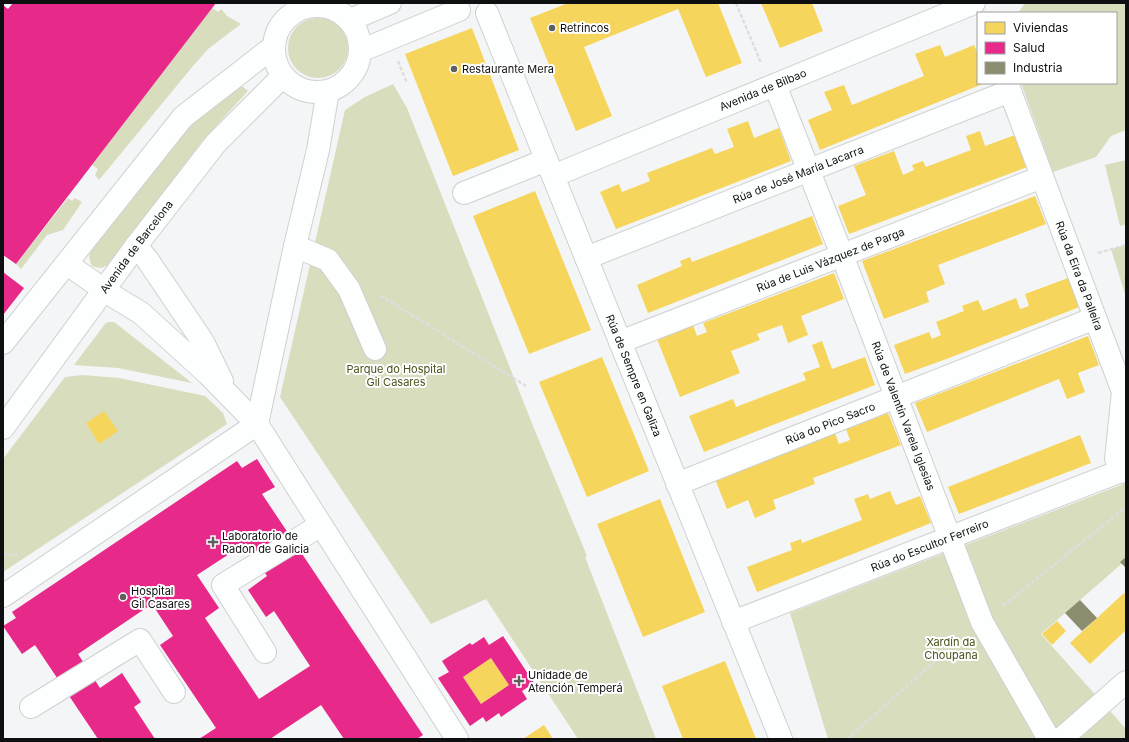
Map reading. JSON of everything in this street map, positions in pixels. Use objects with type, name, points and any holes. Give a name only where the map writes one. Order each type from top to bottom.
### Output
[{"type":"street","points":[[343,11],[356,30],[360,40],[358,65],[351,77],[340,86],[328,91],[315,92],[303,90],[292,84],[283,76],[277,67],[273,46],[276,34],[282,22],[292,13],[305,5],[316,5],[343,11],[390,3]]},
{"type":"street","name":"Avenida de Bilbao","points":[[464,193],[550,168],[775,84],[974,3]]},
{"type":"street","points":[[360,51],[454,7],[468,14],[477,14],[494,8]]},
{"type":"street","name":"Rúa de Sempre en Galiza","points":[[494,8],[550,168],[781,739]]},
{"type":"street","points":[[3,343],[182,117],[273,46]]},
{"type":"street","name":"Avenida de Barcelona","points":[[3,428],[136,246],[216,143],[283,76]]},
{"type":"street","name":"Rúa de Valentín Varela Iglesias","points":[[775,84],[982,622],[1049,739]]},
{"type":"street","name":"Rúa de José María Lacarra","points":[[586,258],[808,171],[1009,87]]},
{"type":"street","name":"Rúa da Eira da Palleira","points":[[1009,87],[1122,392],[1116,459],[1123,471]]},
{"type":"street","points":[[3,596],[257,424],[295,246],[318,150],[328,91]]},
{"type":"street","name":"Rúa de Luis Vázquez de Parga","points":[[620,342],[1042,178]]},
{"type":"street","points":[[136,246],[148,260],[203,342],[229,394]]},
{"type":"street","points":[[295,246],[328,260],[349,289],[375,349]]},
{"type":"street","points":[[67,264],[141,313],[229,394],[257,424],[451,737]]},
{"type":"street","name":"Rúa do Pico Sacro","points":[[677,484],[1095,318]]},
{"type":"street","name":"Rúa do Escultor Ferreiro","points":[[733,622],[1123,471]]},
{"type":"street","points":[[265,652],[223,586],[321,525]]},
{"type":"street","points":[[31,707],[140,640],[174,692]]},
{"type":"street","points":[[1061,739],[1126,682]]},
{"type":"path","points":[[736,3],[762,66]]},
{"type":"path","points":[[401,68],[407,83]]},
{"type":"path","points":[[1111,249],[1126,245]]},
{"type":"path","points":[[383,296],[526,386]]},
{"type":"path","points":[[999,609],[1126,507]]},
{"type":"path","points":[[847,739],[959,640]]},
{"type":"green space","points":[[1025,3],[1126,3],[1126,130],[1111,136],[1096,157],[1053,172],[1021,84],[1117,84],[1117,12],[1019,12]]},
{"type":"green space","points":[[212,8],[218,12],[221,9],[227,16],[241,24],[208,49],[99,180],[95,175],[98,169],[92,165]]},
{"type":"green space","points":[[318,18],[335,23],[343,31],[348,48],[343,65],[335,73],[318,78],[301,73],[293,65],[288,48],[293,31],[301,23]]},
{"type":"green space","points":[[239,84],[248,91],[203,140],[113,260],[104,267],[99,268],[92,266],[89,256],[92,246],[189,124]]},
{"type":"green space","name":"Parque do Hospital Gil Casares","points":[[393,84],[407,108],[533,426],[587,556],[585,557],[656,739],[578,739],[486,599],[431,624],[280,397],[345,110],[365,97]]},
{"type":"green space","points":[[1126,160],[1126,224],[1120,226],[1105,165]]},
{"type":"green space","points":[[68,198],[72,201],[75,198],[82,202],[63,230],[47,235],[21,269],[16,264]]},
{"type":"green space","points":[[1126,245],[1126,297],[1111,249]]},
{"type":"green space","points":[[108,322],[114,322],[192,383],[118,368],[74,365]]},
{"type":"green space","points":[[82,375],[119,378],[205,396],[223,413],[227,424],[3,572],[3,459],[65,377]]},
{"type":"green space","name":"Xardín da Choupana","points":[[1126,483],[1126,560],[1041,634],[1126,729],[1126,739],[828,739],[790,613]]},
{"type":"building: Viviendas","points":[[568,3],[718,3],[742,63],[706,77],[678,9],[584,47],[612,116],[576,131],[530,18]]},
{"type":"building: Viviendas","points":[[761,3],[812,3],[823,31],[780,48]]},
{"type":"building: Viviendas","points":[[472,28],[519,150],[453,176],[405,54]]},
{"type":"building: Viviendas","points":[[940,45],[945,57],[974,45],[977,52],[977,84],[983,84],[820,150],[808,120],[832,110],[824,92],[844,85],[852,105],[924,76],[915,54]]},
{"type":"building: Viviendas","points":[[748,121],[754,138],[779,128],[791,161],[616,229],[600,192],[619,184],[622,192],[650,181],[647,173],[712,148],[715,154],[734,147],[727,129]]},
{"type":"building: Viviendas","points":[[980,131],[985,146],[1015,135],[1027,167],[849,234],[838,206],[866,195],[854,166],[894,151],[903,175],[914,170],[912,165],[923,161],[926,167],[971,150],[966,136]]},
{"type":"building: Viviendas","points":[[535,191],[591,330],[529,354],[473,216]]},
{"type":"building: Viviendas","points":[[1035,196],[1046,224],[938,265],[945,284],[926,292],[929,302],[884,319],[862,261]]},
{"type":"building: Viviendas","points":[[812,216],[823,244],[648,313],[637,285],[682,266],[680,261],[690,257],[692,262]]},
{"type":"building: Viviendas","points":[[834,273],[844,299],[801,316],[808,335],[788,343],[782,325],[757,334],[760,340],[731,351],[740,373],[680,397],[657,339],[693,325],[697,336],[707,332],[703,323]]},
{"type":"building: Viviendas","points":[[1071,277],[1082,306],[905,374],[894,345],[929,332],[932,339],[941,335],[936,322],[964,311],[962,306],[978,300],[983,311],[1016,298],[1020,309],[1029,306],[1025,294]]},
{"type":"building: Viviendas","points":[[1088,336],[1099,365],[1078,373],[1085,392],[1067,399],[1059,379],[927,432],[915,403]]},
{"type":"building: Viviendas","points":[[822,341],[832,369],[865,357],[875,385],[704,452],[689,416],[733,399],[736,407],[806,380],[803,373],[820,367],[812,345]]},
{"type":"building: Viviendas","points":[[602,357],[649,471],[587,497],[539,382]]},
{"type":"building: Viviendas","points":[[104,411],[118,431],[99,444],[86,423]]},
{"type":"building: Viviendas","points":[[888,413],[901,445],[813,478],[815,484],[773,500],[776,509],[755,518],[748,500],[727,509],[715,479],[835,433],[839,444],[850,440],[846,429]]},
{"type":"building: Viviendas","points":[[1080,435],[1091,463],[959,514],[948,487]]},
{"type":"building: Viviendas","points":[[890,491],[896,505],[920,496],[931,523],[757,592],[747,567],[792,550],[790,543],[801,539],[802,543],[862,520],[854,499],[868,494],[870,499]]},
{"type":"building: Viviendas","points":[[660,499],[705,612],[643,637],[597,524]]},
{"type":"building: Viviendas","points":[[1124,593],[1126,595],[1126,630],[1090,664],[1070,643]]},
{"type":"building: Viviendas","points":[[1057,621],[1066,631],[1052,645],[1042,634]]},
{"type":"building: Viviendas","points":[[491,658],[509,685],[481,704],[463,677]]},
{"type":"building: Viviendas","points":[[725,661],[756,739],[683,739],[662,686]]},
{"type":"building: Viviendas","points":[[544,725],[553,739],[523,739]]},
{"type":"building: Salud","points":[[13,3],[216,3],[16,264],[3,255],[3,5],[8,9]]},
{"type":"building: Salud","points":[[3,272],[24,288],[3,315]]},
{"type":"building: Salud","name":"Hospital Gil Casares","points":[[257,459],[275,487],[262,494],[423,735],[417,739],[344,739],[321,705],[270,739],[199,739],[216,728],[160,645],[173,636],[152,604],[78,654],[100,688],[122,673],[141,702],[134,707],[155,739],[98,739],[35,645],[22,654],[3,626],[16,618],[12,612],[237,461],[242,468]],"holes":[[[246,543],[267,576],[248,590],[266,617],[274,611],[310,666],[259,699],[205,618],[219,608],[197,575]]]},
{"type":"building: Salud","name":"Unidade de Atención Temperá","points":[[503,636],[534,683],[522,691],[527,699],[501,717],[499,713],[486,722],[483,717],[470,726],[438,678],[449,672],[442,661],[470,643],[472,645],[484,637],[489,645]],"holes":[[[491,658],[509,685],[481,704],[463,677]]]},
{"type":"building: Industria","points":[[1126,557],[1126,568],[1120,562]]},
{"type":"building: Industria","points":[[1080,600],[1097,618],[1082,631],[1065,613]]},
{"type":"place","name":"Retrincos","points":[[552,28]]},
{"type":"place","name":"Restaurante Mera","points":[[454,69]]},
{"type":"place","name":"Laboratorio de Radon de Galicia","points":[[213,542]]},
{"type":"place","name":"Hospital Gil Casares","points":[[123,597]]},
{"type":"place","name":"Unidade de Atención Temperá","points":[[519,681]]}]
